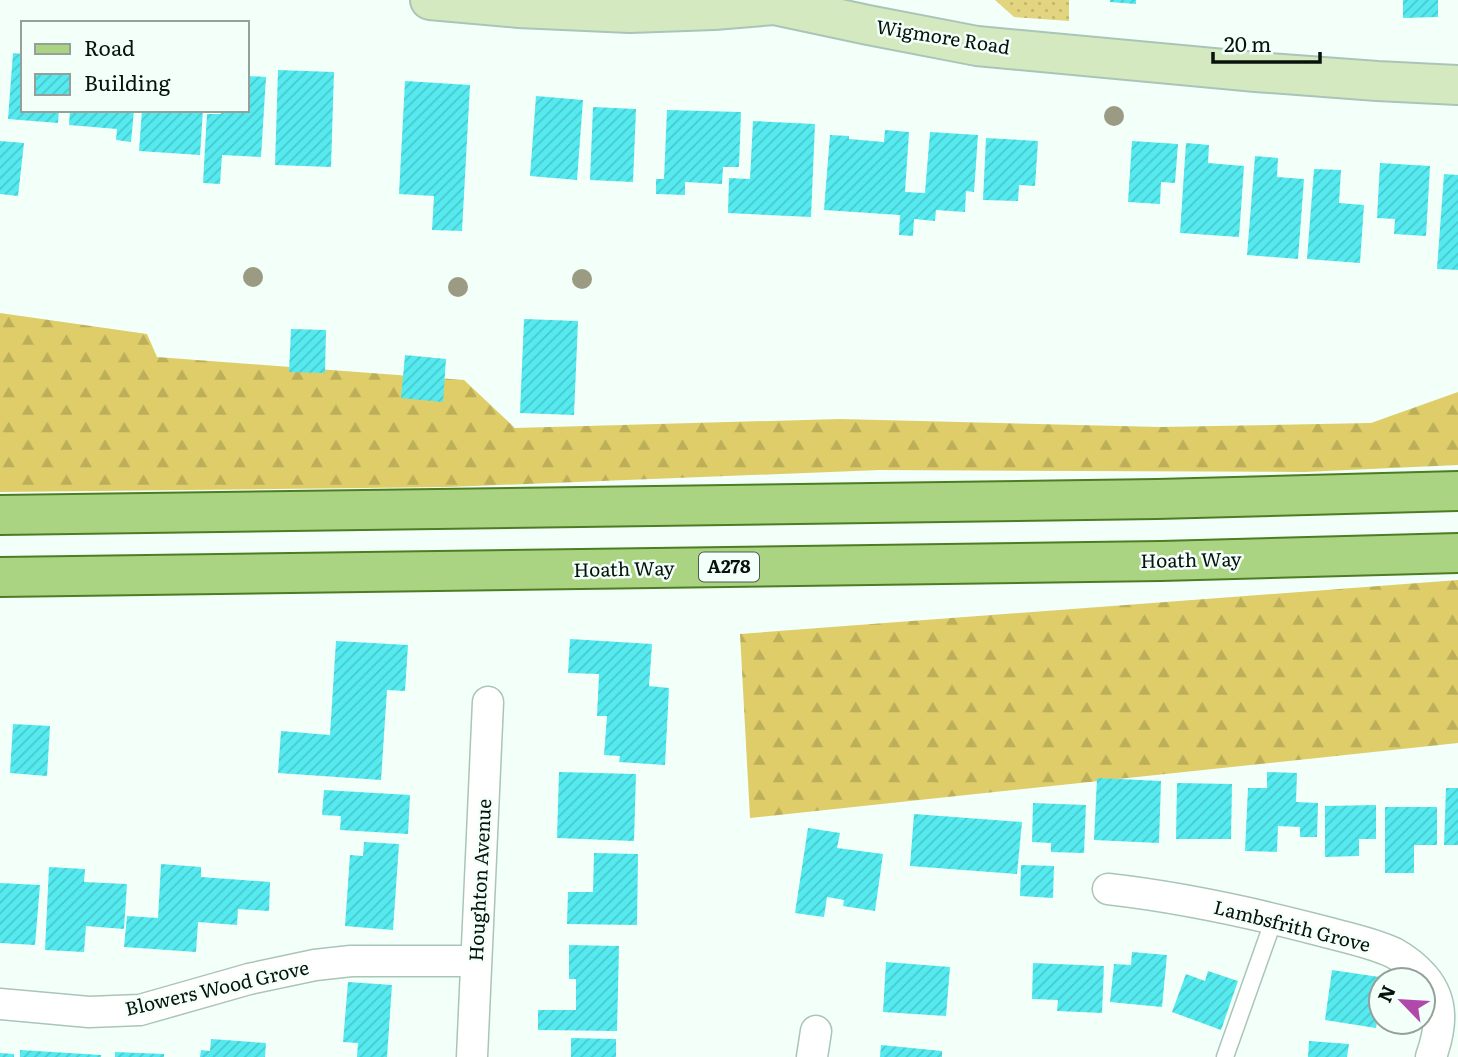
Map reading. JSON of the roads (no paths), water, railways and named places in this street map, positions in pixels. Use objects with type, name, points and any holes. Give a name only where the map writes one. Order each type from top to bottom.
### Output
[{"type":"main road","points":[[0,515],[1129,499],[1458,491]]},
{"type":"main road","name":"Hoath Way","points":[[0,577],[1133,562],[1458,554]]},
{"type":"street","name":"Wigmore Road","points":[[430,0],[519,8],[630,13],[714,10],[774,2],[868,25],[977,46],[1256,72],[1458,85]]},
{"type":"street","name":"Houghton Avenue","points":[[472,1057],[488,702]]},
{"type":"street","name":"Lambsfrith Grove","points":[[1108,889],[1171,897],[1274,919],[1394,953],[1423,976],[1433,990],[1440,1018],[1439,1034],[1432,1057]]},
{"type":"street","name":"Blowers Wood Grove","points":[[0,1004],[89,1012],[140,1010],[249,979],[315,965],[351,961],[476,961]]},
{"type":"lane","points":[[1225,1057],[1274,919]]}]
